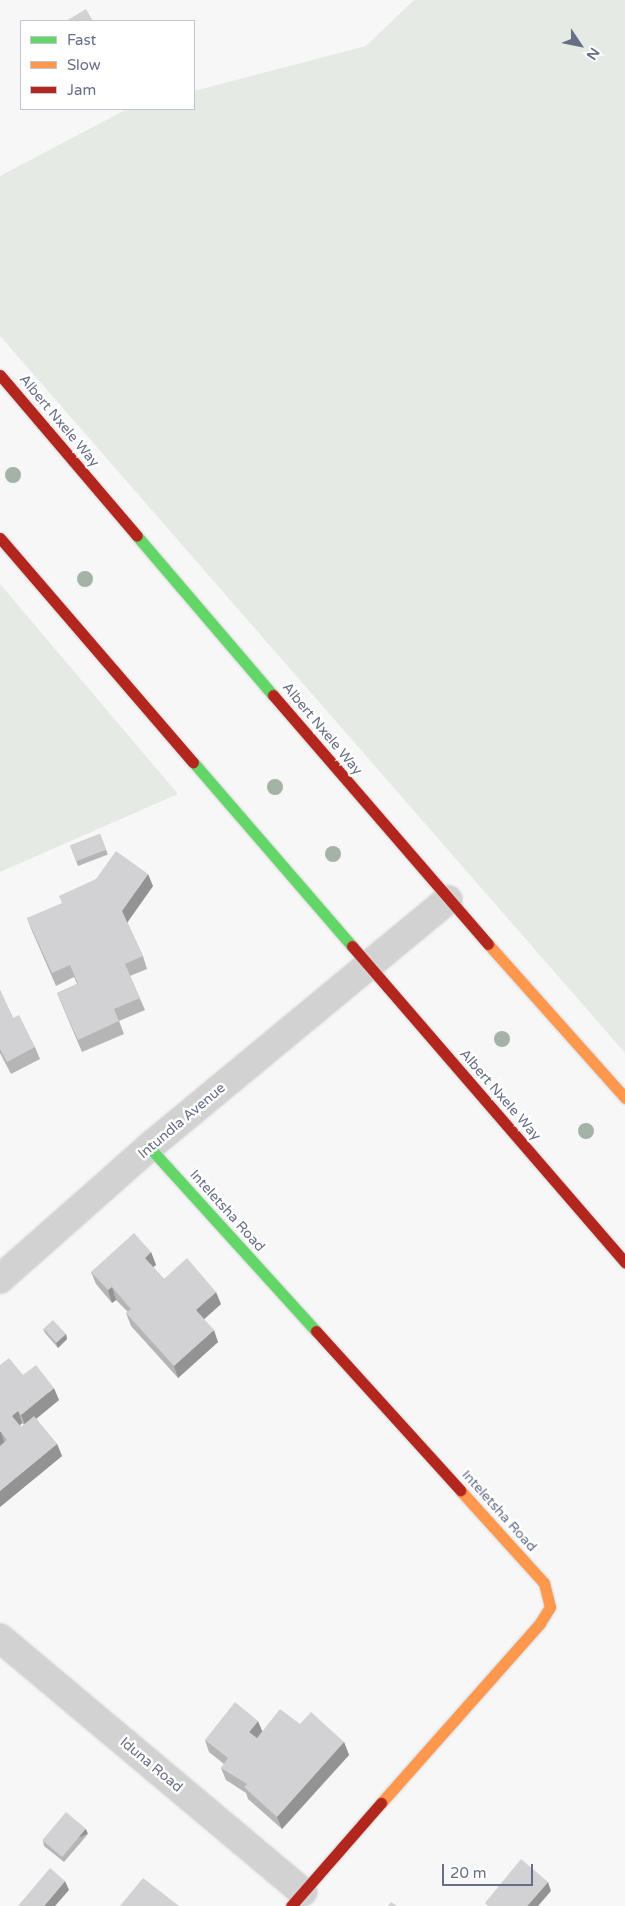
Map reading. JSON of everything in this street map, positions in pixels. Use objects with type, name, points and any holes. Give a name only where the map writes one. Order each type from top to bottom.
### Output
[{"type":"main road","name":"Albert Nxele Way","points":[[0,375],[448,900],[625,1098]]},
{"type":"main road","name":"Albert Nxele Way","points":[[0,538],[368,967],[625,1262]]},
{"type":"main road","name":"Inteletsha Road","points":[[150,1147],[544,1583],[548,1592],[550,1607],[540,1624],[297,1899]]},
{"type":"street","name":"Intundla Avenue","points":[[0,1279],[150,1147],[448,900]]},
{"type":"street","name":"Iduna Road","points":[[0,1638],[297,1899]]},
{"type":"shaded area","points":[[414,0],[625,0],[625,1053],[0,336],[0,176],[125,110],[195,110],[195,91],[366,46]]},
{"type":"shaded area","points":[[0,584],[178,794],[0,872]]},
{"type":"building","points":[[86,9],[92,20],[68,20]]},
{"type":"building","points":[[100,834],[106,850],[76,861],[70,845]]},
{"type":"building","points":[[116,851],[148,874],[122,911],[143,956],[125,964],[140,998],[114,1009],[119,1021],[78,1040],[57,993],[78,984],[70,965],[52,973],[27,918],[62,903],[59,896],[96,879]]},
{"type":"building","points":[[0,990],[13,1018],[19,1015],[35,1047],[7,1062],[0,1049]]},
{"type":"building","points":[[134,1233],[151,1252],[145,1258],[164,1279],[187,1258],[216,1292],[196,1310],[214,1330],[174,1366],[126,1313],[131,1309],[112,1287],[108,1290],[91,1272]]},
{"type":"building","points":[[53,1320],[66,1334],[56,1343],[43,1329]]},
{"type":"building","points":[[9,1358],[23,1375],[36,1365],[54,1388],[21,1415],[18,1411],[12,1416],[21,1427],[34,1416],[57,1444],[0,1491],[0,1446],[7,1440],[0,1432],[0,1365]]},
{"type":"building","points":[[235,1702],[258,1721],[249,1732],[257,1738],[280,1709],[300,1724],[311,1712],[344,1742],[277,1817],[244,1787],[247,1784],[221,1768],[228,1758],[205,1740]]},
{"type":"building","points":[[66,1812],[86,1829],[62,1857],[42,1840]]},
{"type":"building","points":[[521,1859],[548,1882],[527,1906],[488,1906],[485,1903]]},
{"type":"building","points":[[50,1868],[65,1881],[44,1906],[18,1906]]},
{"type":"building","points":[[143,1878],[179,1906],[120,1906]]},
{"type":"building","points":[[391,1902],[397,1906],[388,1906]]},
{"type":"traffic: fast","points":[[137,536],[273,695]]},
{"type":"traffic: fast","points":[[193,762],[352,946]]},
{"type":"traffic: fast","points":[[149,1147],[316,1331]]},
{"type":"traffic: slow","points":[[488,944],[625,1098]]},
{"type":"traffic: slow","points":[[381,1803],[540,1623],[550,1607],[544,1583],[460,1490]]},
{"type":"traffic: jam","points":[[0,375],[137,536]]},
{"type":"traffic: jam","points":[[0,538],[193,762]]},
{"type":"traffic: jam","points":[[273,695],[488,944]]},
{"type":"traffic: jam","points":[[352,946],[625,1262]]},
{"type":"traffic: jam","points":[[316,1331],[460,1490]]},
{"type":"traffic: jam","points":[[291,1906],[381,1803]]}]
